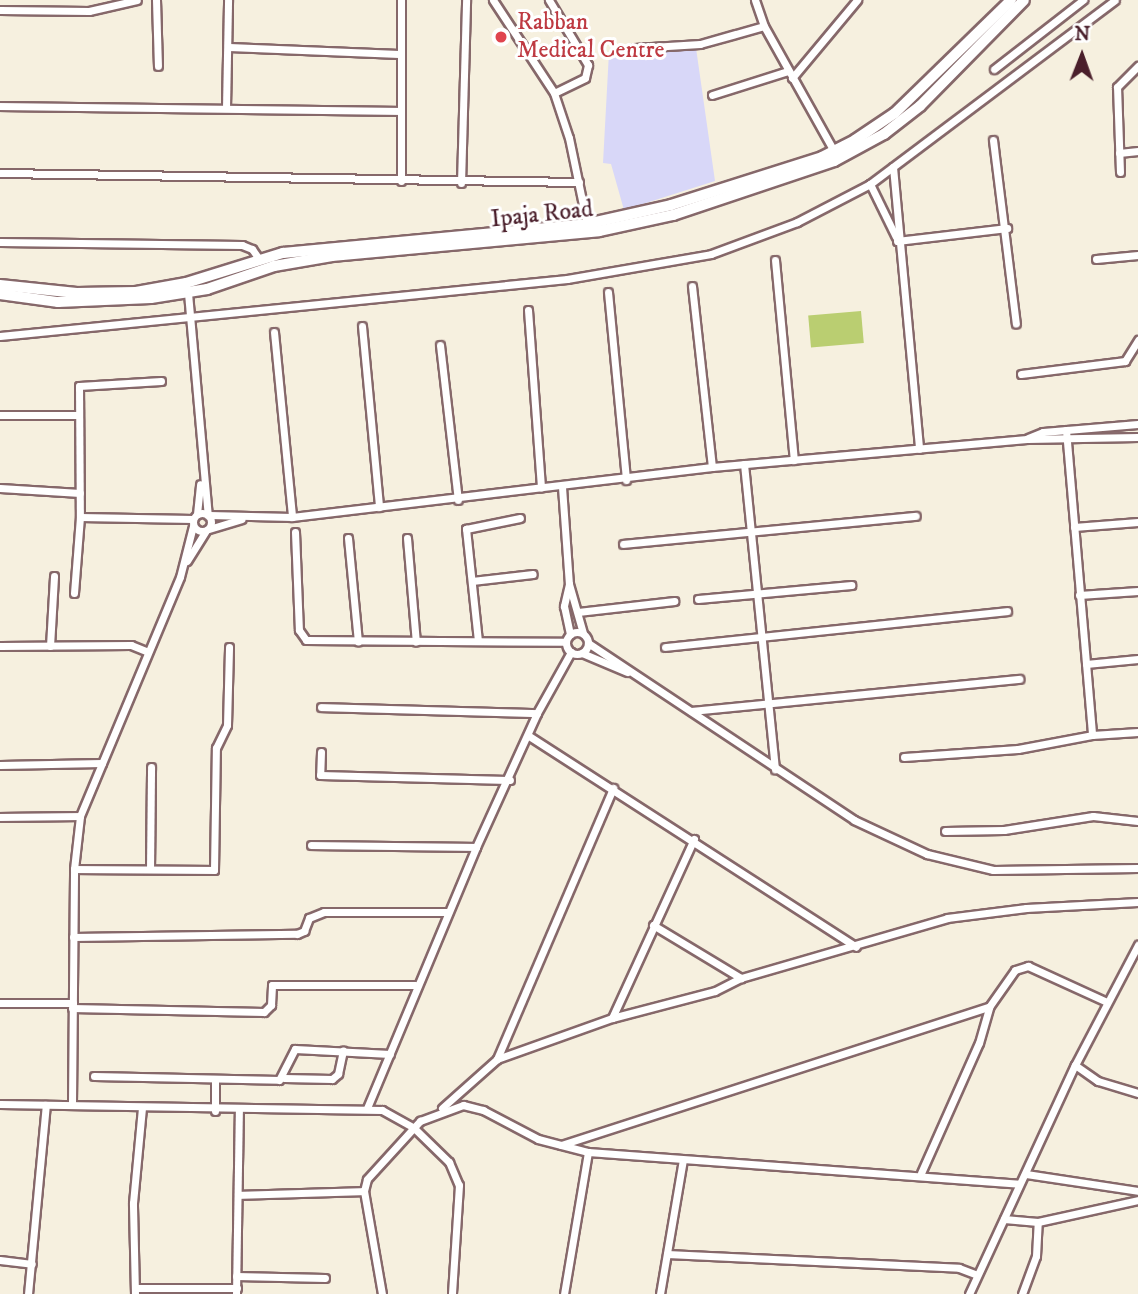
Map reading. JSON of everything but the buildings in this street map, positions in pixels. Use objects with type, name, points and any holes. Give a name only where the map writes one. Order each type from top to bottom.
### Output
[{"type":"main road","name":"Ipaja Road","points":[[0,285],[77,293],[136,292],[186,283],[259,258],[312,249],[587,223],[672,210],[834,151],[895,113],[1011,0]]},
{"type":"main road","name":"Ipaja Road","points":[[0,294],[93,302],[188,293],[274,266],[332,256],[599,231],[834,161],[876,139],[920,107],[1024,0]]},
{"type":"street","points":[[0,10],[89,11],[137,0]]},
{"type":"street","points":[[156,0],[158,66]]},
{"type":"street","points":[[226,108],[228,0]]},
{"type":"street","points":[[401,0],[401,181]]},
{"type":"street","points":[[461,183],[466,0]]},
{"type":"street","points":[[549,0],[588,65],[585,78],[554,93]]},
{"type":"street","points":[[755,0],[764,26],[834,151]]},
{"type":"street","points":[[712,95],[790,74],[857,0]]},
{"type":"street","points":[[993,69],[1083,0]]},
{"type":"street","points":[[0,336],[567,279],[711,254],[797,222],[870,184],[1115,0]]},
{"type":"street","points":[[493,1],[554,93],[587,223]]},
{"type":"street","points":[[635,48],[700,44],[764,26]]},
{"type":"street","points":[[229,47],[399,54]]},
{"type":"street","points":[[1120,172],[1117,87],[1138,66]]},
{"type":"street","points":[[0,106],[400,111]]},
{"type":"street","points":[[993,140],[1007,228],[1016,324]]},
{"type":"street","points":[[1119,153],[1138,151]]},
{"type":"street","points":[[892,167],[919,449]]},
{"type":"street","points":[[0,173],[579,183]]},
{"type":"street","points":[[870,184],[897,240]]},
{"type":"street","points":[[897,240],[1007,228]]},
{"type":"street","points":[[0,242],[242,245],[252,248],[259,258]]},
{"type":"street","points":[[1096,259],[1138,255]]},
{"type":"street","points":[[775,260],[794,460]]},
{"type":"street","points":[[692,286],[712,467]]},
{"type":"street","points":[[608,292],[626,480]]},
{"type":"street","points":[[185,564],[208,530],[201,477],[188,293]]},
{"type":"street","points":[[528,310],[541,488]]},
{"type":"street","points":[[362,326],[379,507]]},
{"type":"street","points":[[274,332],[292,517]]},
{"type":"street","points":[[1021,374],[1125,361],[1138,340]]},
{"type":"street","points":[[440,345],[458,500]]},
{"type":"street","points":[[74,593],[80,517],[78,392],[83,384],[160,381]]},
{"type":"street","points":[[0,415],[77,415]]},
{"type":"street","points":[[80,517],[194,520],[208,515],[245,518],[292,517],[458,500],[712,467],[1027,439],[1066,430],[1138,424]]},
{"type":"street","points":[[1066,430],[1092,735]]},
{"type":"street","points":[[1027,439],[1066,441],[1138,437]]},
{"type":"street","points":[[744,464],[755,594],[775,769]]},
{"type":"street","points":[[72,1104],[74,869],[80,816],[185,564],[201,477]]},
{"type":"street","points":[[562,487],[569,584],[583,633],[588,643],[628,673],[691,711],[854,820],[928,854],[992,870],[1138,869]]},
{"type":"street","points":[[0,488],[80,493]]},
{"type":"street","points":[[623,544],[916,516]]},
{"type":"street","points":[[208,530],[245,518]]},
{"type":"street","points":[[478,641],[468,526],[520,518]]},
{"type":"street","points":[[194,520],[208,530]]},
{"type":"street","points":[[1074,527],[1138,522]]},
{"type":"street","points":[[295,531],[301,637],[358,642],[565,642]]},
{"type":"street","points":[[348,538],[358,642]]},
{"type":"street","points":[[407,538],[416,642]]},
{"type":"street","points":[[472,581],[533,574]]},
{"type":"street","points":[[50,646],[54,576]]},
{"type":"street","points":[[565,642],[570,634],[564,606],[569,584]]},
{"type":"street","points":[[698,599],[851,585]]},
{"type":"street","points":[[1079,595],[1138,591]]},
{"type":"street","points":[[578,612],[674,601]]},
{"type":"street","points":[[665,647],[1007,611]]},
{"type":"street","points":[[570,634],[583,633]]},
{"type":"street","points":[[565,642],[571,652]]},
{"type":"street","points":[[582,653],[588,643]]},
{"type":"street","points":[[0,646],[131,645],[148,652]]},
{"type":"street","points":[[74,869],[214,870],[216,748],[227,725],[229,647]]},
{"type":"street","points":[[571,652],[582,653],[628,673]]},
{"type":"street","points":[[367,1108],[415,985],[476,847],[510,780],[537,713],[571,652]]},
{"type":"street","points":[[1086,664],[1138,659]]},
{"type":"street","points":[[691,711],[1019,679]]},
{"type":"street","points":[[321,707],[537,713]]},
{"type":"street","points":[[904,757],[1018,749],[1092,735],[1138,732]]},
{"type":"street","points":[[529,736],[694,839],[856,947]]},
{"type":"street","points":[[321,752],[320,775],[510,780]]},
{"type":"street","points":[[0,765],[102,763]]},
{"type":"street","points":[[150,869],[151,767]]},
{"type":"street","points":[[497,1059],[613,788]]},
{"type":"street","points":[[0,817],[80,816]]},
{"type":"street","points":[[945,831],[1004,830],[1093,816],[1138,821]]},
{"type":"street","points":[[612,1018],[694,839]]},
{"type":"street","points":[[311,845],[476,847]]},
{"type":"street","points":[[382,1294],[364,1191],[367,1179],[414,1128],[438,1111],[497,1059],[612,1018],[715,991],[741,978],[856,947],[947,918],[1026,908],[1138,902]]},
{"type":"street","points":[[73,937],[297,934],[304,931],[309,918],[324,912],[449,912]]},
{"type":"street","points":[[653,925],[741,978]]},
{"type":"street","points":[[969,1294],[1075,1065],[1138,946]]},
{"type":"street","points":[[921,1173],[979,1042],[989,1007],[1022,966],[1107,1002]]},
{"type":"street","points":[[0,1003],[264,1012],[271,1005],[272,985],[415,985]]},
{"type":"street","points":[[560,1145],[989,1007]]},
{"type":"street","points":[[284,1078],[290,1051],[295,1049],[390,1054]]},
{"type":"street","points":[[94,1076],[332,1079],[338,1074],[343,1051]]},
{"type":"street","points":[[1075,1065],[1098,1081],[1138,1093]]},
{"type":"street","points":[[215,1079],[215,1111]]},
{"type":"street","points":[[0,1104],[72,1104],[215,1111],[382,1110],[414,1128],[449,1162],[459,1185],[452,1294]]},
{"type":"street","points":[[28,1294],[46,1105]]},
{"type":"street","points":[[438,1111],[463,1105],[483,1110],[560,1145],[588,1152],[921,1173],[1019,1184]]},
{"type":"street","points":[[142,1108],[133,1203],[135,1291],[237,1291],[239,1111]]},
{"type":"street","points":[[564,1294],[588,1152]]},
{"type":"street","points":[[660,1294],[683,1160]]},
{"type":"street","points":[[1026,1174],[1138,1191]]},
{"type":"street","points":[[238,1195],[364,1191]]},
{"type":"street","points":[[1004,1219],[1038,1222],[1138,1199]]},
{"type":"street","points":[[1022,1294],[1036,1256],[1038,1222]]},
{"type":"street","points":[[667,1254],[959,1268],[977,1275]]},
{"type":"street","points":[[0,1260],[32,1264]]},
{"type":"street","points":[[236,1276],[325,1278]]},
{"type":"shaded area","points":[[696,48],[715,181],[624,210],[611,164],[603,163],[609,52]]},
{"type":"green space","points":[[861,311],[864,343],[811,347],[808,316]]},
{"type":"place","name":"Rabban Medical Centre","points":[[501,37]]}]
